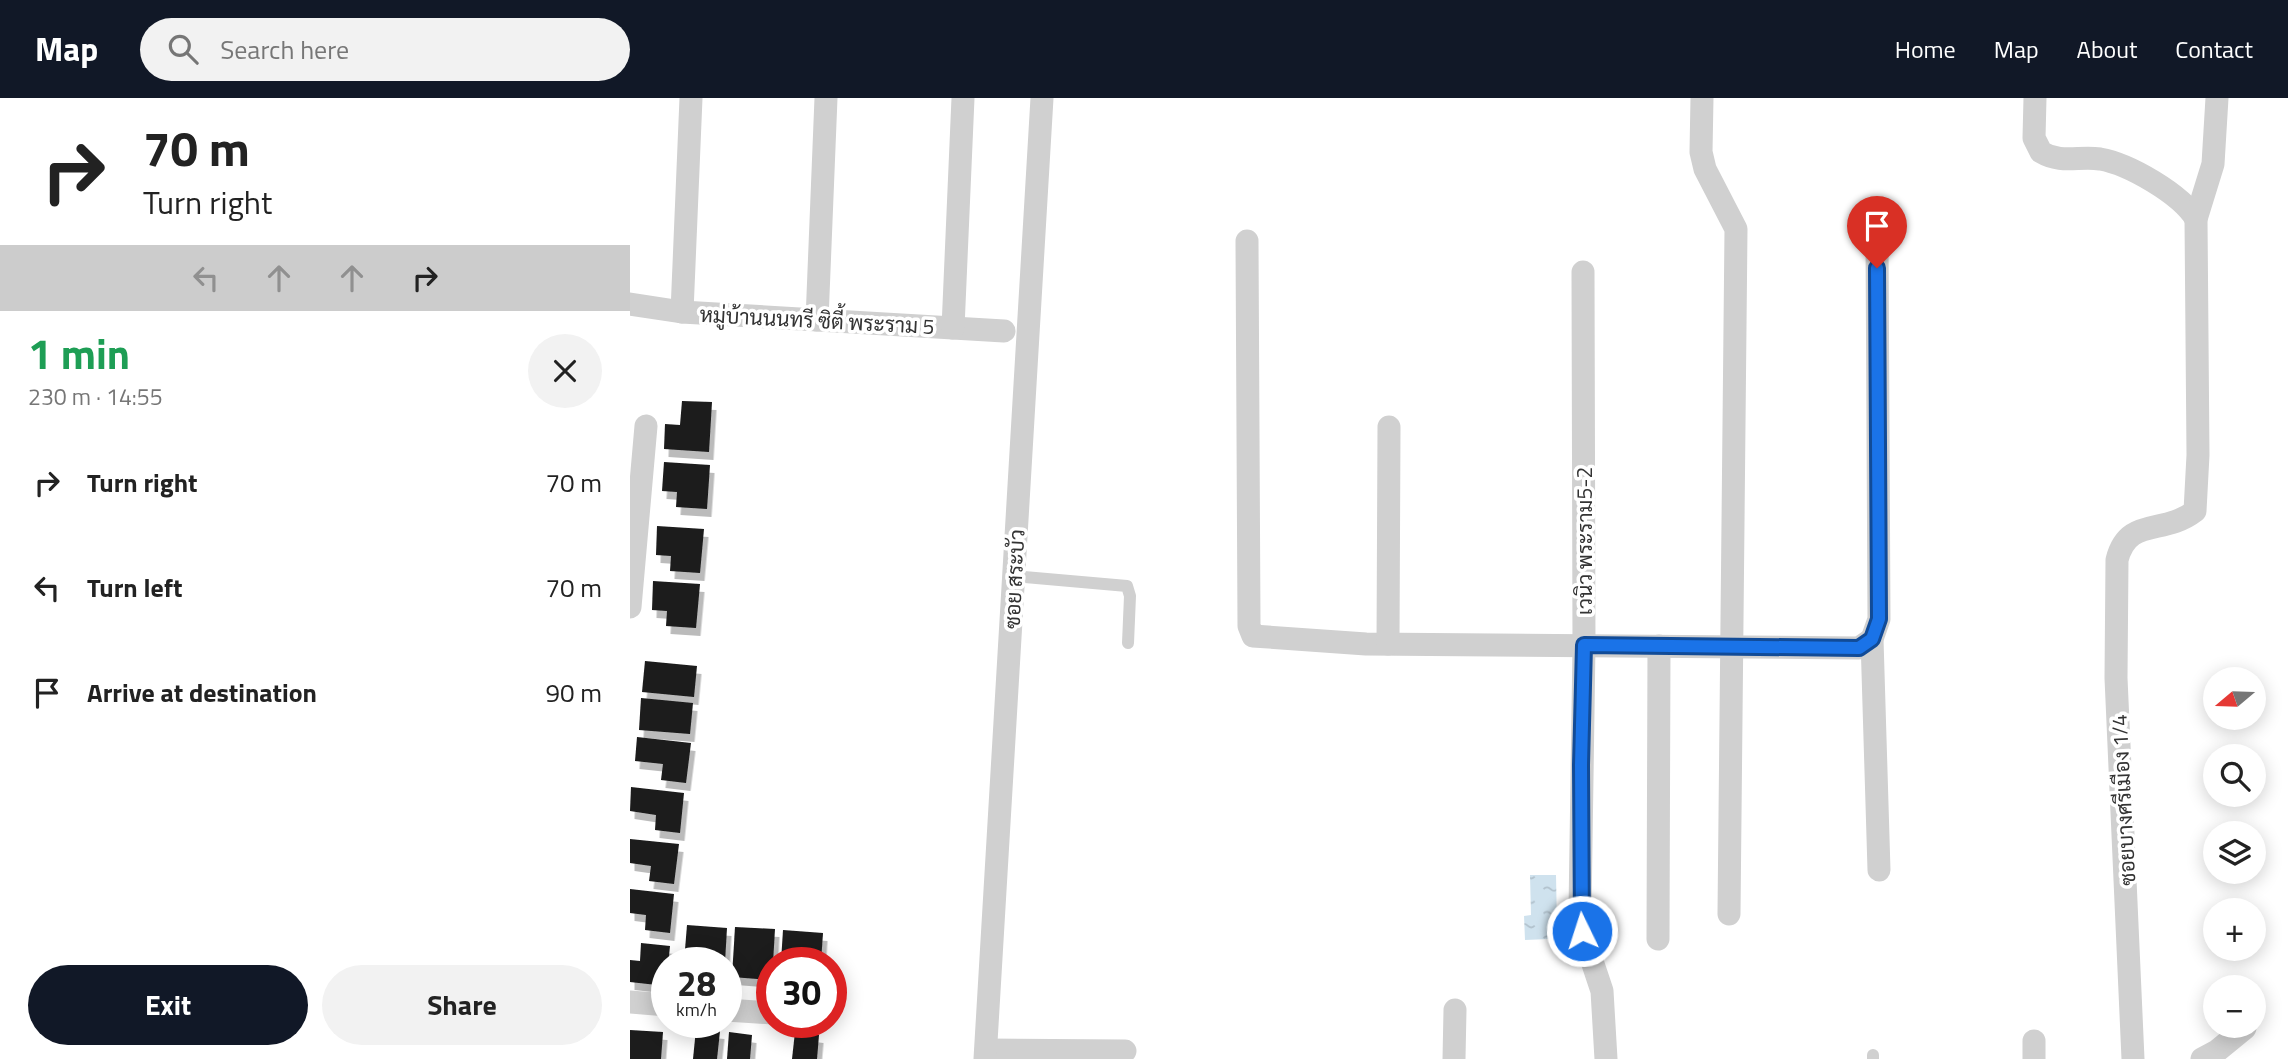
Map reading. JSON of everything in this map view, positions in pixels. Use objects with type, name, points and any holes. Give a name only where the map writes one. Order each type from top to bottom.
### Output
[{"type":"street","points":[[682,312],[691,98]]},
{"type":"street","points":[[817,320],[826,98]]},
{"type":"street","points":[[953,328],[963,98]]},
{"type":"street","name":"ซอย สระบัว","points":[[985,1055],[1042,98]]},
{"type":"street","points":[[1702,98],[1701,152],[1705,169],[1736,229],[1734,647],[1729,914]]},
{"type":"street","points":[[2035,98],[2034,138],[2041,152],[2065,160],[2099,159],[2122,166],[2173,194],[2187,205],[2196,219]]},
{"type":"street","points":[[2196,219],[2213,164],[2217,98]]},
{"type":"street","name":"ซอยบางศรีเมือง 1/4","points":[[2133,1059],[2116,678],[2116,560],[2121,541],[2133,532],[2181,521],[2195,511],[2198,455],[2196,219]]},
{"type":"street","points":[[1247,241],[1249,626],[1253,636],[1388,644],[1859,648],[1872,639]]},
{"type":"street","points":[[1877,241],[1879,619],[1872,639],[1879,870]]},
{"type":"street","name":"เวนิว พระราม5-2","points":[[1583,272],[1584,645],[1580,911],[1582,931],[1602,992],[1606,1059]]},
{"type":"street","name":"หมู่บ้านนนทรี ซิตี้ พระราม 5","points":[[630,304],[682,312],[1004,331]]},
{"type":"street","points":[[630,607],[646,426]]},
{"type":"street","points":[[1388,644],[1389,427]]},
{"type":"street","points":[[1658,646],[1658,939]]},
{"type":"street","points":[[630,1002],[651,1004]]},
{"type":"street","points":[[1454,1059],[1455,1010]]},
{"type":"street","points":[[2202,1059],[2233,1038]]},
{"type":"street","points":[[985,1055],[1125,1051]]},
{"type":"lane","points":[[1014,576],[1127,586],[1130,596],[1128,643]]},
{"type":"water","points":[[1530,875],[1556,875],[1557,927],[1549,939],[1525,940],[1524,916],[1531,915]]},
{"type":"building","points":[[682,401],[712,402],[709,452],[664,449],[665,424],[680,425]]},
{"type":"building","points":[[664,462],[710,465],[707,509],[676,507],[677,492],[662,491]]},
{"type":"building","points":[[657,526],[704,529],[700,573],[670,571],[671,556],[656,555]]},
{"type":"building","points":[[653,581],[700,584],[696,628],[666,626],[667,611],[652,610]]},
{"type":"building","points":[[645,661],[697,666],[694,697],[642,692]]},
{"type":"building","points":[[641,698],[693,703],[690,734],[639,730]]},
{"type":"building","points":[[637,737],[691,743],[686,783],[661,780],[663,764],[635,761]]},
{"type":"building","points":[[631,787],[684,793],[680,833],[655,830],[656,815],[630,811]]},
{"type":"building","points":[[630,839],[679,844],[674,884],[649,881],[651,866],[630,863]]},
{"type":"building","points":[[630,889],[674,894],[670,933],[645,930],[646,915],[630,913]]},
{"type":"building","points":[[687,925],[727,928],[726,947],[685,947]]},
{"type":"building","points":[[735,927],[775,929],[774,947],[756,947],[756,979],[742,978],[742,947],[734,947]]},
{"type":"building","points":[[783,930],[823,933],[822,947],[782,947]]},
{"type":"building","points":[[641,943],[670,946],[651,947],[651,984],[630,982],[630,960],[640,961]]},
{"type":"building","points":[[630,1030],[651,1031],[651,1038],[663,1038],[661,1059],[630,1059]]},
{"type":"building","points":[[742,1034],[752,1035],[750,1059],[727,1059],[729,1038],[742,1038]]},
{"type":"building","points":[[695,1038],[719,1038],[717,1059],[693,1059]]},
{"type":"building","points":[[794,1038],[819,1038],[817,1059],[792,1059]]},
{"type":"route","points":[[1582,931],[1581,765],[1584,645],[1859,648],[1872,639],[1879,619],[1877,268]]}]
